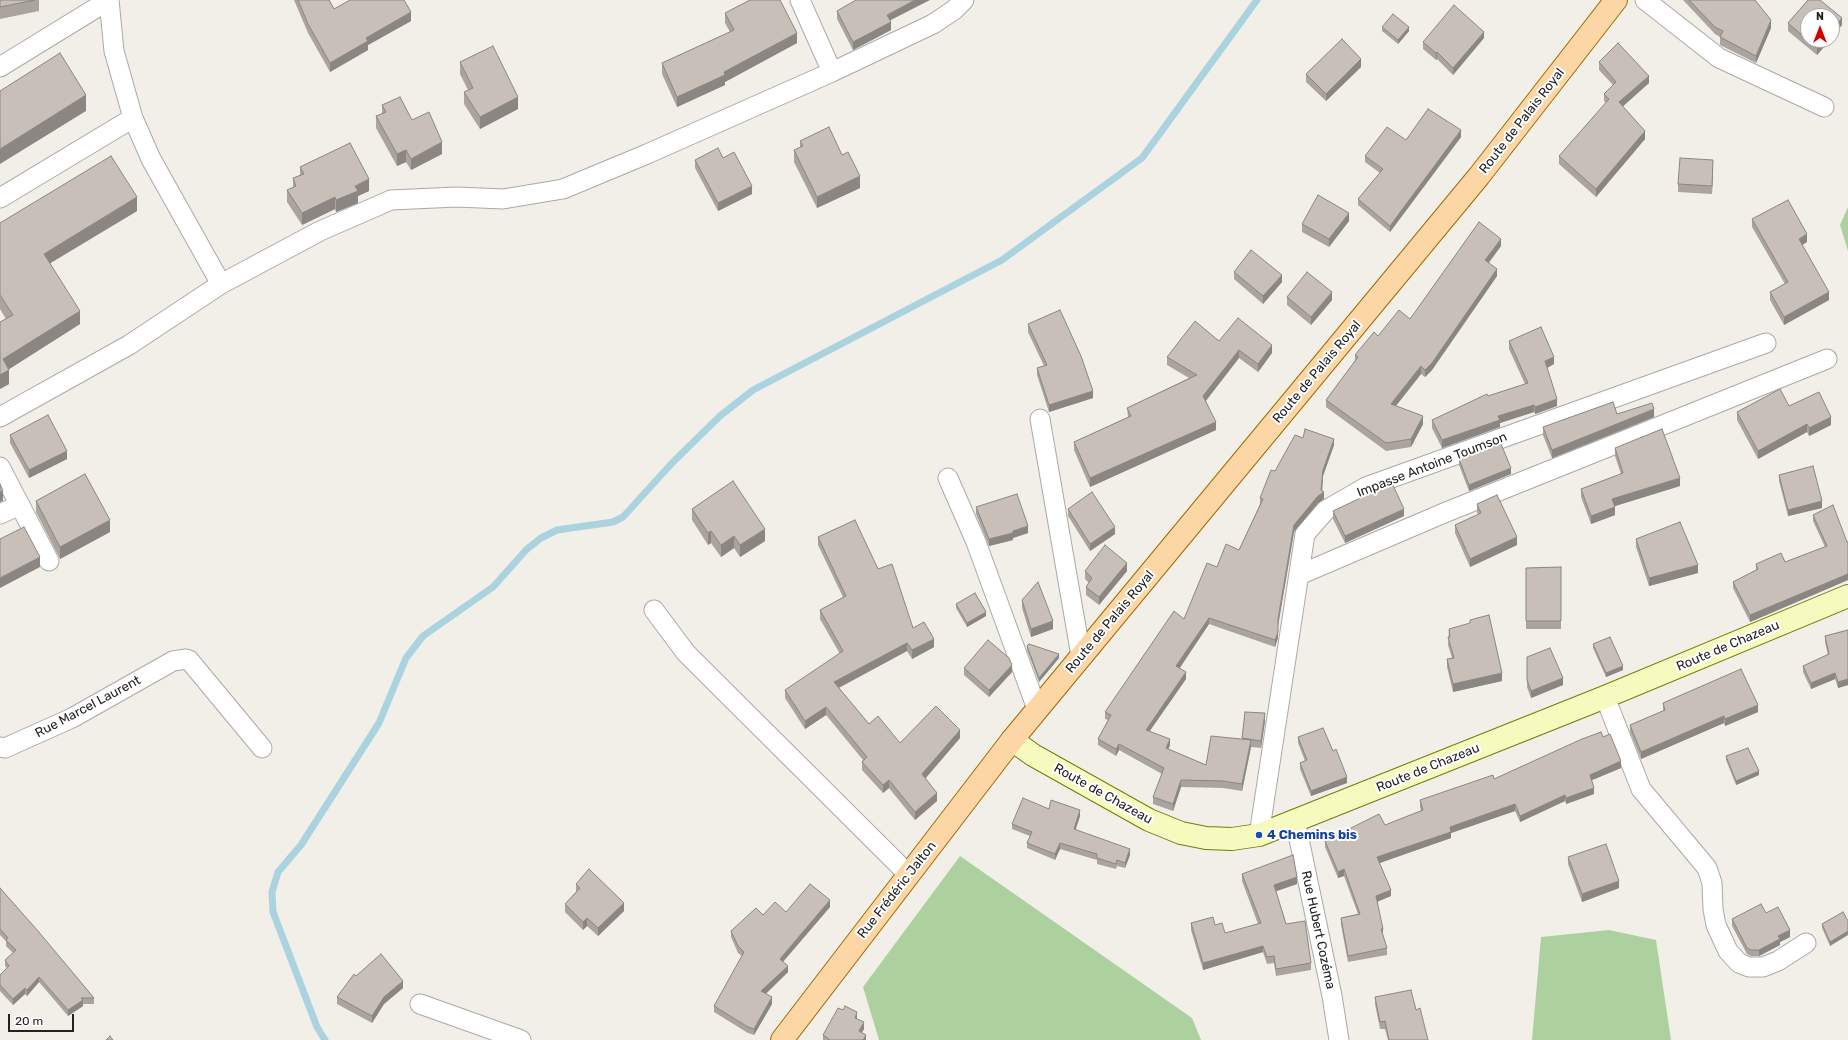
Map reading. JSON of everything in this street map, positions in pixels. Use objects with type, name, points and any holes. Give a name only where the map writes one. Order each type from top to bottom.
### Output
[{"type":"main road","name":"Route de Palais Royal","points":[[1012,740],[1479,176],[1608,3]]},
{"type":"main road","name":"Route de Chazeau","points":[[1012,740],[1033,754],[1149,820],[1181,833],[1206,838],[1226,839],[1259,835],[1605,697],[1848,596]]},
{"type":"main road","name":"Rue Frédéric Jalton","points":[[782,1040],[1012,740]]},
{"type":"street","points":[[0,67],[109,0],[114,51],[133,118],[151,159],[221,284]]},
{"type":"street","points":[[800,0],[832,72]]},
{"type":"street","points":[[0,417],[129,345],[221,284],[320,231],[391,200],[457,197],[503,199],[563,189],[647,154],[832,72],[933,24],[954,10],[964,0]]},
{"type":"street","points":[[1646,0],[1719,58],[1824,107]]},
{"type":"street","points":[[0,198],[133,118]]},
{"type":"street","name":"Impasse Antoine Toumson","points":[[1259,835],[1305,534],[1326,510],[1366,488],[1766,343]]},
{"type":"street","points":[[1299,575],[1444,513],[1827,359]]},
{"type":"street","points":[[1040,419],[1081,656]]},
{"type":"street","points":[[0,468],[49,561]]},
{"type":"street","points":[[948,478],[976,542],[1037,710]]},
{"type":"street","points":[[0,514],[20,505]]},
{"type":"street","points":[[654,610],[686,653],[909,875]]},
{"type":"street","name":"Rue Marcel Laurent","points":[[0,748],[6,748],[72,718],[173,661],[180,659],[190,660],[262,748]]},
{"type":"street","points":[[1605,697],[1642,789],[1707,868],[1712,884],[1713,910],[1716,925],[1728,951],[1739,963],[1749,967],[1763,967],[1778,962],[1806,943]]},
{"type":"street","name":"Rue Hubert Cozéma","points":[[1295,820],[1332,996],[1339,1040]]},
{"type":"street","points":[[420,1004],[521,1040]]},
{"type":"green space","points":[[1848,207],[1848,251],[1840,225]]},
{"type":"green space","points":[[960,856],[1192,1018],[1201,1040],[879,1040],[863,987]]},
{"type":"green space","points":[[1609,930],[1656,940],[1671,1040],[1532,1040],[1541,937]]},
{"type":"building","points":[[0,0],[35,0],[0,7]]},
{"type":"building","points":[[298,0],[329,0],[334,9],[350,0],[404,0],[411,12],[366,38],[368,41],[330,63],[308,24]]},
{"type":"building","points":[[750,0],[780,0],[797,33],[724,72],[725,75],[677,97],[662,63],[734,30],[725,13]]},
{"type":"building","points":[[856,0],[915,0],[887,15],[891,22],[853,42],[837,11]]},
{"type":"building","points":[[1689,0],[1755,0],[1771,20],[1756,56],[1720,37],[1723,31],[1715,27]]},
{"type":"building","points":[[1808,0],[1820,0],[1830,8],[1801,8]]},
{"type":"building","points":[[1454,5],[1484,32],[1453,68],[1437,52],[1436,53],[1423,42]]},
{"type":"building","points":[[1800,9],[1800,33],[1788,23]]},
{"type":"building","points":[[1393,14],[1409,27],[1398,40],[1382,27]]},
{"type":"building","points":[[1342,39],[1361,59],[1326,94],[1306,74]]},
{"type":"building","points":[[1618,43],[1649,76],[1619,102],[1645,131],[1596,189],[1559,156],[1609,99],[1604,94],[1616,82],[1599,62]]},
{"type":"building","points":[[493,46],[518,97],[480,117],[464,92],[473,88],[460,62]]},
{"type":"building","points":[[60,53],[86,95],[0,149],[0,91]]},
{"type":"building","points":[[400,97],[412,120],[429,112],[442,142],[411,159],[406,150],[397,154],[376,116],[386,112],[382,105]]},
{"type":"building","points":[[1428,109],[1461,130],[1390,226],[1358,199],[1383,169],[1365,156],[1387,127],[1406,140]]},
{"type":"building","points":[[829,127],[842,155],[848,152],[860,176],[817,197],[794,150],[803,146],[800,141]]},
{"type":"building","points":[[350,143],[369,179],[355,186],[358,191],[336,200],[335,197],[302,213],[287,190],[296,186],[293,178],[304,174],[300,167]]},
{"type":"building","points":[[718,148],[723,158],[734,152],[752,186],[718,203],[695,160]]},
{"type":"building","points":[[111,156],[137,197],[44,254],[80,311],[3,359],[9,370],[0,375],[0,322],[13,315],[0,295],[0,223]]},
{"type":"building","points":[[1680,158],[1713,160],[1712,186],[1678,184]]},
{"type":"building","points":[[1318,195],[1349,213],[1329,239],[1302,224]]},
{"type":"building","points":[[1788,200],[1807,234],[1799,239],[1829,292],[1784,317],[1770,292],[1788,282],[1752,219]]},
{"type":"building","points":[[1479,222],[1501,239],[1485,260],[1497,269],[1432,363],[1425,370],[1421,366],[1391,404],[1423,416],[1411,439],[1386,443],[1326,400],[1358,357],[1355,355],[1374,332],[1378,336],[1399,310],[1410,319]]},
{"type":"building","points":[[1251,250],[1282,275],[1263,296],[1234,272]]},
{"type":"building","points":[[1307,272],[1332,292],[1311,317],[1287,297]]},
{"type":"building","points":[[1060,310],[1081,356],[1093,391],[1049,405],[1037,368],[1047,365],[1028,324]]},
{"type":"building","points":[[1238,318],[1272,345],[1258,364],[1239,350],[1203,396],[1216,422],[1090,478],[1074,442],[1131,416],[1127,408],[1197,375],[1167,357],[1195,321],[1219,341]]},
{"type":"building","points":[[1541,327],[1554,357],[1545,361],[1557,399],[1535,407],[1534,405],[1498,416],[1500,420],[1442,440],[1432,420],[1487,394],[1488,396],[1528,383],[1509,341]]},
{"type":"building","points":[[1780,389],[1789,406],[1819,392],[1831,417],[1809,428],[1807,424],[1758,451],[1737,412]]},
{"type":"building","points":[[1613,402],[1617,414],[1652,403],[1654,409],[1552,450],[1543,427]]},
{"type":"building","points":[[48,415],[67,451],[29,470],[10,435]]},
{"type":"building","points":[[1305,429],[1334,439],[1323,470],[1321,490],[1324,492],[1318,496],[1294,525],[1278,619],[1278,632],[1275,640],[1209,618],[1176,666],[1186,672],[1146,730],[1170,739],[1166,748],[1206,765],[1211,736],[1251,740],[1242,784],[1223,781],[1181,780],[1173,804],[1153,797],[1164,768],[1119,744],[1116,749],[1098,739],[1111,715],[1105,712],[1174,611],[1184,619],[1207,563],[1217,567],[1226,544],[1239,550],[1263,499],[1260,498],[1271,470],[1275,471],[1295,435],[1303,438]]},
{"type":"building","points":[[1662,429],[1680,478],[1612,499],[1615,507],[1591,516],[1581,489],[1623,473],[1615,448]]},
{"type":"building","points":[[1501,444],[1511,468],[1469,485],[1459,459]]},
{"type":"building","points":[[1813,466],[1822,501],[1788,510],[1779,475]]},
{"type":"building","points":[[85,474],[110,520],[60,547],[36,501]]},
{"type":"building","points":[[733,481],[765,529],[740,545],[734,536],[721,545],[711,531],[708,533],[692,509]]},
{"type":"building","points":[[1392,483],[1404,509],[1345,536],[1333,511]]},
{"type":"building","points":[[0,484],[3,491],[0,492]]},
{"type":"building","points":[[1092,492],[1115,527],[1090,544],[1068,509]]},
{"type":"building","points":[[1017,494],[1028,526],[1013,531],[1013,533],[989,539],[976,507]]},
{"type":"building","points":[[1497,495],[1517,537],[1470,559],[1455,525],[1481,513],[1477,504]]},
{"type":"building","points":[[1833,505],[1848,542],[1848,574],[1750,615],[1733,582],[1758,569],[1756,564],[1781,553],[1785,562],[1827,546],[1813,515]]},
{"type":"building","points":[[855,520],[878,569],[892,564],[913,628],[924,622],[934,639],[912,650],[907,643],[834,682],[869,724],[878,716],[900,743],[936,706],[960,730],[922,774],[937,793],[915,812],[889,780],[883,785],[862,762],[867,757],[826,707],[805,721],[785,690],[843,651],[820,610],[846,596],[818,537]]},
{"type":"building","points":[[1680,522],[1698,565],[1649,578],[1636,539]]},
{"type":"building","points":[[24,527],[40,557],[0,578],[0,539]]},
{"type":"building","points":[[1105,545],[1127,563],[1099,597],[1086,587],[1092,578],[1085,571]]},
{"type":"building","points":[[1561,567],[1561,621],[1526,621],[1526,568]]},
{"type":"building","points":[[1038,582],[1053,621],[1031,629],[1022,600]]},
{"type":"building","points":[[975,593],[986,612],[967,623],[956,604]]},
{"type":"building","points":[[1489,615],[1502,673],[1453,684],[1447,659],[1454,658],[1448,637],[1450,637],[1449,629],[1470,623],[1470,620]]},
{"type":"building","points":[[1848,630],[1848,679],[1838,682],[1835,673],[1811,683],[1803,666],[1829,654],[1825,636]]},
{"type":"building","points":[[1610,637],[1623,666],[1606,673],[1593,644]]},
{"type":"building","points":[[988,640],[1009,658],[1012,665],[989,690],[964,668]]},
{"type":"building","points":[[1029,644],[1059,654],[1039,678],[1027,646]]},
{"type":"building","points":[[1550,648],[1563,678],[1531,691],[1527,680],[1527,657]]},
{"type":"building","points":[[1741,669],[1758,705],[1725,719],[1724,716],[1641,752],[1630,725],[1665,710],[1663,703]]},
{"type":"building","points":[[1245,712],[1265,713],[1261,741],[1242,738]]},
{"type":"building","points":[[1323,728],[1333,751],[1336,749],[1347,777],[1311,791],[1300,763],[1307,760],[1298,737]]},
{"type":"building","points":[[1601,732],[1603,737],[1610,734],[1621,761],[1590,775],[1594,788],[1566,798],[1565,795],[1520,816],[1515,804],[1450,827],[1451,832],[1377,857],[1391,890],[1376,896],[1383,929],[1381,929],[1387,948],[1348,956],[1341,918],[1360,914],[1344,869],[1338,872],[1325,841],[1379,814],[1385,825],[1423,810],[1420,800],[1493,775],[1494,779],[1582,739]]},
{"type":"building","points":[[1748,748],[1759,771],[1736,781],[1726,756]]},
{"type":"building","points":[[1023,798],[1049,809],[1051,800],[1080,810],[1074,829],[1130,849],[1125,863],[1117,860],[1116,864],[1097,858],[1097,854],[1060,843],[1055,854],[1027,843],[1032,832],[1012,824]]},
{"type":"building","points":[[1606,844],[1619,881],[1582,894],[1568,857]]},
{"type":"building","points":[[1293,855],[1297,877],[1274,885],[1286,924],[1305,921],[1311,963],[1276,969],[1274,956],[1267,957],[1263,946],[1203,963],[1191,923],[1213,917],[1215,925],[1222,923],[1225,933],[1261,923],[1242,874]]},
{"type":"building","points":[[589,869],[624,903],[598,928],[587,918],[583,922],[565,904],[580,888],[576,884]]},
{"type":"building","points":[[810,884],[830,900],[780,959],[788,966],[761,991],[772,997],[754,1029],[748,1027],[714,1006],[744,952],[738,946],[731,931],[756,908],[763,915],[775,902],[786,912]]},
{"type":"building","points":[[0,888],[94,998],[81,998],[83,1000],[68,1010],[39,977],[27,990],[25,988],[13,999],[0,985],[0,975],[9,966],[5,960],[16,950],[6,940],[8,938],[0,929]]},
{"type":"building","points":[[1761,904],[1766,913],[1778,907],[1790,930],[1778,936],[1780,939],[1759,950],[1751,950],[1747,948],[1732,919]]},
{"type":"building","points":[[1843,912],[1848,921],[1848,931],[1830,942],[1822,924]]},
{"type":"building","points":[[381,954],[403,981],[384,997],[372,1016],[337,997],[354,974],[356,976]]},
{"type":"building","points":[[1411,990],[1416,1010],[1420,1008],[1428,1040],[1389,1040],[1385,1021],[1380,1022],[1375,997]]},
{"type":"building","points":[[845,1006],[857,1012],[855,1018],[864,1022],[859,1031],[866,1035],[863,1040],[828,1040],[829,1039],[823,1035],[838,1008],[843,1010]]},
{"type":"building","points":[[110,1036],[113,1040],[106,1040]]},
{"type":"waterway","points":[[325,1040],[317,1027],[273,912],[272,892],[278,872],[301,845],[379,723],[406,658],[423,636],[493,587],[527,549],[541,538],[557,530],[613,522],[623,517],[673,462],[720,416],[753,390],[1002,260],[1142,158],[1257,0]]},
{"type":"place","name":"4 Chemins bis","points":[[1259,835]]}]
